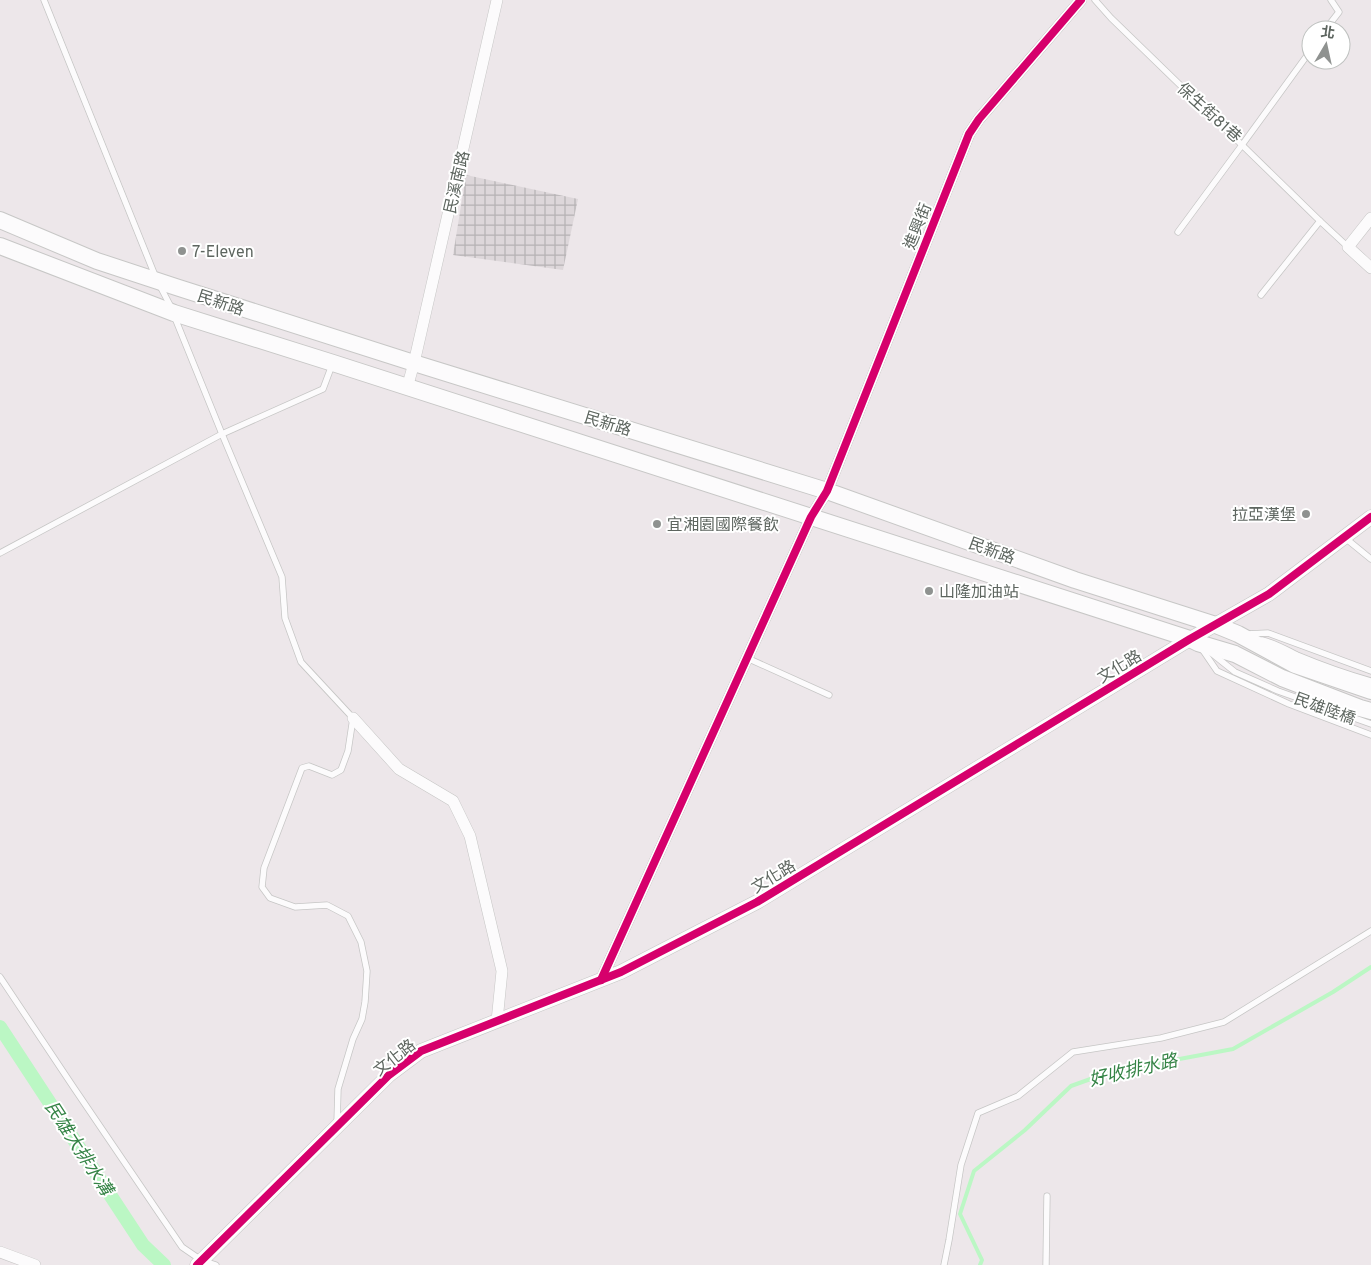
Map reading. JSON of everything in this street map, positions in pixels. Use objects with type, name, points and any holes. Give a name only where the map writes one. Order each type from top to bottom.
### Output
[{"type":"main road","name":"民新路","points":[[0,220],[97,261],[414,364],[827,491],[1076,580],[1216,625],[1238,634]]},
{"type":"main road","name":"民新路","points":[[0,246],[174,313],[1236,654],[1280,685]]},
{"type":"main road","name":"民雄陸橋","points":[[1238,634],[1371,691]]},
{"type":"main road","name":"民雄陸橋","points":[[1280,685],[1371,711]]},
{"type":"street","name":"民溪南路","points":[[407,388],[497,0]]},
{"type":"street","name":"進興街","points":[[601,980],[811,517],[827,491],[968,134],[1081,0]]},
{"type":"street","points":[[1371,218],[1348,247],[1371,268]]},
{"type":"street","name":"文化路","points":[[199,1263],[389,1075],[421,1051],[621,972],[757,902],[1194,641],[1216,625],[1269,594],[1371,517]]},
{"type":"street","points":[[353,718],[399,769],[453,801],[470,836],[502,970],[497,1021]]},
{"type":"street","points":[[0,1252],[35,1265]]},
{"type":"lane","points":[[44,0],[157,281],[174,313],[282,577],[285,618],[301,662],[353,718],[348,751],[341,770],[332,775],[309,766],[302,768],[264,868],[262,887],[270,898],[294,907],[327,905],[348,916],[362,942],[368,971],[365,1002],[362,1019],[353,1039],[338,1089],[337,1126]]},
{"type":"lane","name":"保生街81巷","points":[[1095,0],[1111,18],[1242,145],[1301,64]]},
{"type":"lane","points":[[1331,0],[1339,12],[1333,20]]},
{"type":"lane","points":[[1178,232],[1242,145],[1348,247]]},
{"type":"lane","points":[[1261,295],[1320,221]]},
{"type":"lane","points":[[0,553],[222,434],[323,389],[333,363]]},
{"type":"lane","points":[[1344,537],[1371,559]]},
{"type":"lane","points":[[1238,634],[1268,633],[1371,671]]},
{"type":"lane","points":[[1194,641],[1217,671],[1289,704],[1371,735]]},
{"type":"lane","points":[[747,658],[828,695]]},
{"type":"lane","points":[[1296,660],[1371,681]]},
{"type":"lane","name":"民雄陸橋","points":[[1280,685],[1371,724]]},
{"type":"lane","points":[[944,1265],[961,1165],[978,1113],[1018,1096],[1073,1052],[1162,1038],[1224,1022],[1371,931]]},
{"type":"lane","points":[[0,977],[182,1247],[199,1263],[216,1265]]},
{"type":"lane","points":[[1046,1265],[1047,1196]]},
{"type":"shaded area","points":[[466,175],[578,199],[563,270],[453,255]]},
{"type":"waterway","name":"好收排水路","points":[[980,1265],[982,1260],[960,1214],[974,1171],[1025,1130],[1071,1086],[1110,1072],[1233,1049],[1333,992],[1371,967]]},
{"type":"waterway","name":"民雄大排水溝","points":[[0,1027],[143,1245],[164,1265]]},
{"type":"cycle path","points":[[601,980],[811,517],[827,491],[969,134],[979,119],[1081,0]]},
{"type":"cycle path","points":[[197,1265],[389,1075],[421,1051],[621,972],[757,902],[1190,639],[1269,594],[1371,517]]},
{"type":"place","name":"7-Eleven","points":[[182,251]]},
{"type":"place","name":"拉亞漢堡","points":[[1306,514]]},
{"type":"place","name":"宜湘園國際餐飲","points":[[657,524]]},
{"type":"place","name":"山隆加油站","points":[[929,591]]}]
